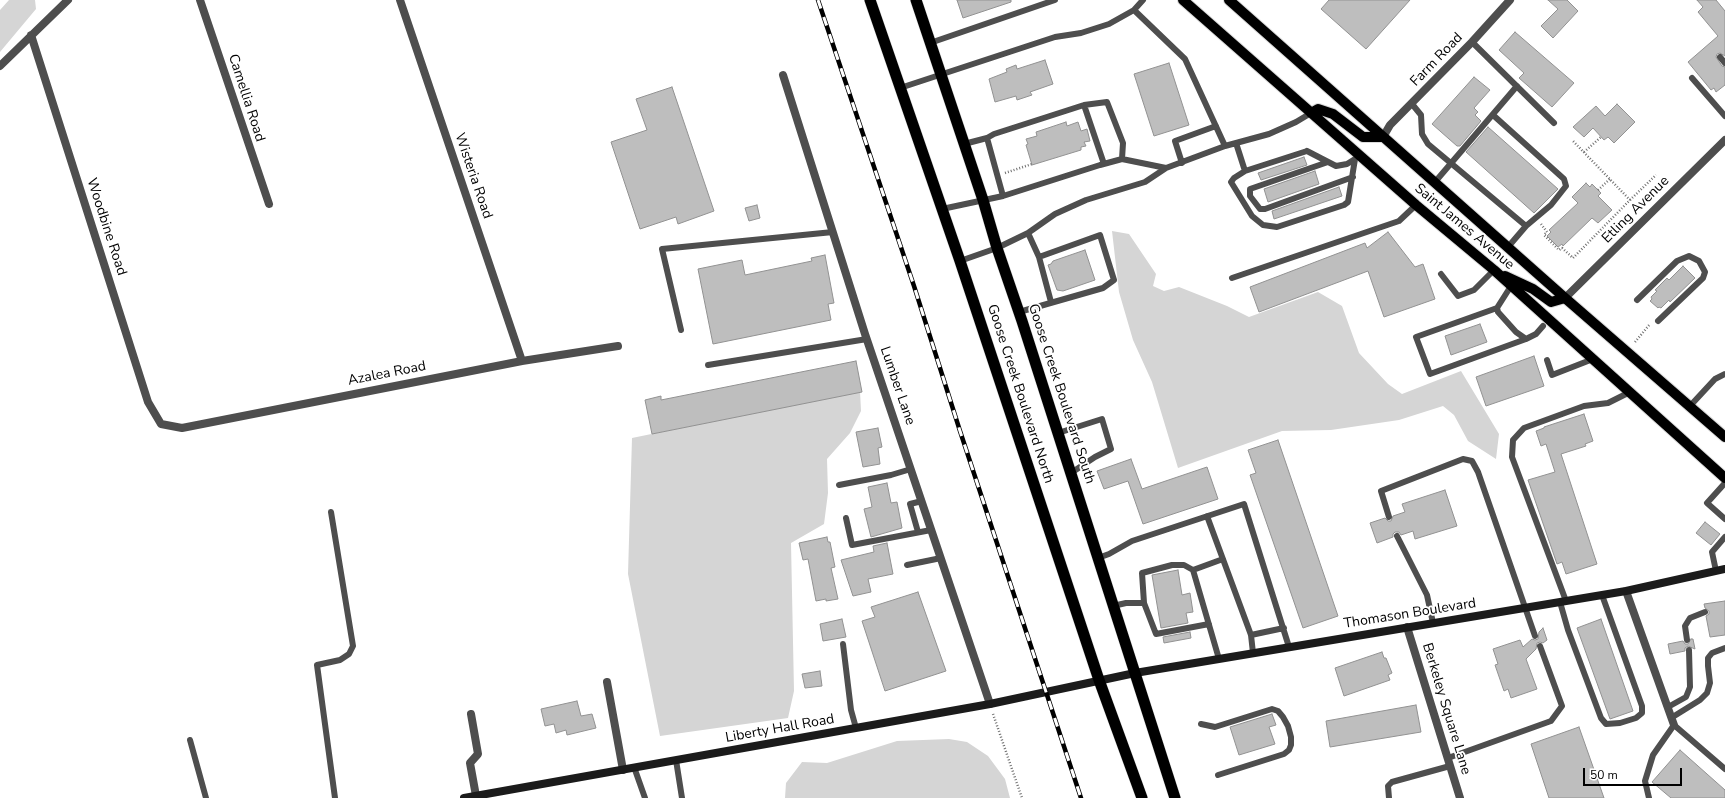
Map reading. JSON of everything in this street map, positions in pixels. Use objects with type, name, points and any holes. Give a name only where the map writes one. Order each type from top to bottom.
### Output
[{"type":"highway","name":"Goose Creek Boulevard North","points":[[870,0],[960,261],[1099,680],[1142,798]]},
{"type":"highway","name":"Goose Creek Boulevard South","points":[[916,0],[983,200],[997,248],[1019,312],[1175,798]]},
{"type":"main road","name":"Saint James Avenue","points":[[1183,0],[1311,113],[1357,157],[1494,270],[1725,478]]},
{"type":"main road","name":"Saint James Avenue","points":[[1228,0],[1565,298],[1725,437]]},
{"type":"main road","points":[[1311,113],[1318,109],[1332,114],[1363,137],[1383,137]]},
{"type":"main road","points":[[1494,270],[1533,289],[1551,302],[1565,298]]},
{"type":"main road","name":"Thomason Boulevard","points":[[1099,680],[1626,591],[1725,569]]},
{"type":"main road","name":"Liberty Hall Road","points":[[464,798],[990,704],[1099,680]]},
{"type":"street","points":[[0,66],[68,0]]},
{"type":"street","name":"Camellia Road","points":[[200,0],[269,204]]},
{"type":"street","name":"Wisteria Road","points":[[400,0],[522,361]]},
{"type":"street","name":"Farm Road","points":[[1383,137],[1390,125],[1472,42],[1510,0]]},
{"type":"street","name":"Woodbine Road","points":[[31,35],[148,402],[161,424]]},
{"type":"street","name":"Lumber Lane","points":[[783,75],[867,339],[990,704]]},
{"type":"street","name":"Etling Avenue","points":[[1565,298],[1725,140]]},
{"type":"street","name":"Azalea Road","points":[[161,424],[182,428],[522,361],[618,346]]},
{"type":"street","points":[[1626,591],[1673,722]]},
{"type":"street","name":"Berkeley Square Lane","points":[[1407,628],[1460,798]]},
{"type":"street","points":[[607,682],[623,770]]},
{"type":"street","points":[[471,714],[478,754],[470,763],[476,796]]},
{"type":"lane","points":[[930,43],[1055,0]]},
{"type":"lane","points":[[900,88],[1055,37],[1081,33],[1109,24],[1134,10],[1143,0]]},
{"type":"lane","points":[[1134,10],[1185,59],[1225,146]]},
{"type":"lane","points":[[1472,42],[1554,123]]},
{"type":"lane","points":[[1720,57],[1725,63]]},
{"type":"lane","points":[[1692,78],[1725,116]]},
{"type":"lane","points":[[1435,182],[1517,86]]},
{"type":"lane","points":[[964,144],[987,138],[994,134],[1084,105],[1108,102],[1123,143],[1122,160]]},
{"type":"lane","points":[[1412,104],[1421,115],[1422,134],[1428,144],[1526,226]]},
{"type":"lane","points":[[1084,105],[1104,164]]},
{"type":"lane","points":[[960,261],[997,248],[1028,234],[1055,214],[1086,200],[1145,182],[1166,168],[1225,146],[1270,134],[1311,113]]},
{"type":"lane","points":[[1492,115],[1564,179],[1566,186],[1552,205],[1526,226],[1508,247]]},
{"type":"lane","points":[[1182,162],[1175,141],[1216,126]]},
{"type":"lane","points":[[987,138],[1003,196]]},
{"type":"lane","points":[[1236,143],[1244,171]]},
{"type":"lane","points":[[1307,151],[1336,166],[1347,164],[1357,157],[1348,202],[1344,205],[1277,227],[1263,225],[1252,216],[1231,182],[1244,171],[1307,151]]},
{"type":"lane","points":[[942,209],[1003,196],[1104,164],[1122,160],[1166,168]]},
{"type":"lane","points":[[1328,162],[1250,189],[1250,196],[1260,209],[1265,209],[1353,177]]},
{"type":"lane","points":[[1232,278],[1399,221],[1416,205]]},
{"type":"lane","points":[[681,330],[662,250],[833,232]]},
{"type":"lane","points":[[1028,234],[1039,257],[1051,302]]},
{"type":"lane","points":[[1019,312],[1103,288],[1114,280],[1100,235],[1039,257]]},
{"type":"lane","points":[[1637,300],[1677,261],[1689,256],[1699,261],[1705,272],[1703,278],[1658,321]]},
{"type":"lane","points":[[1441,274],[1458,296],[1474,290],[1494,270]]},
{"type":"lane","points":[[1511,286],[1497,308],[1416,337],[1430,374],[1526,339],[1536,334],[1543,326]]},
{"type":"lane","points":[[1497,308],[1498,312],[1511,327],[1526,339]]},
{"type":"lane","points":[[708,365],[867,339]]},
{"type":"lane","points":[[1547,360],[1552,375],[1593,359]]},
{"type":"lane","points":[[1690,406],[1715,379],[1725,374]]},
{"type":"lane","points":[[1602,595],[1642,706],[1642,713],[1636,718],[1620,723],[1606,724],[1601,718],[1568,630],[1563,601],[1512,457],[1513,440],[1524,428],[1584,406],[1608,403],[1630,392]]},
{"type":"lane","points":[[1058,433],[1102,420],[1111,449],[1095,457],[1071,473]]},
{"type":"lane","points":[[1389,517],[1381,491],[1463,459],[1472,461],[1478,472],[1535,636]]},
{"type":"lane","points":[[839,485],[891,475],[911,469]]},
{"type":"lane","points":[[1725,483],[1707,503],[1725,519]]},
{"type":"lane","points":[[918,532],[910,504],[922,501]]},
{"type":"lane","points":[[1098,558],[1109,554],[1132,541],[1244,504],[1289,647]]},
{"type":"lane","points":[[330,512],[353,646],[349,654],[340,660],[317,665],[336,798]]},
{"type":"lane","points":[[1207,516],[1251,635],[1252,653]]},
{"type":"lane","points":[[846,518],[852,546],[931,530]]},
{"type":"lane","points":[[1397,536],[1426,595],[1433,623]]},
{"type":"lane","points":[[1716,571],[1712,552],[1725,537]]},
{"type":"lane","points":[[907,565],[941,558]]},
{"type":"lane","points":[[1193,570],[1223,559]]},
{"type":"lane","points":[[1209,624],[1156,634],[1144,604],[1142,573],[1172,565],[1184,565],[1193,570],[1209,624],[1219,659]]},
{"type":"lane","points":[[1113,606],[1126,603],[1144,604]]},
{"type":"lane","points":[[1687,640],[1685,626],[1690,618],[1705,612]]},
{"type":"lane","points":[[1251,635],[1284,628]]},
{"type":"lane","points":[[843,644],[851,710],[856,728]]},
{"type":"lane","points":[[1389,798],[1388,786],[1392,782],[1449,762],[1550,721],[1562,706],[1540,646]]},
{"type":"lane","points":[[1649,798],[1645,781],[1653,755],[1673,722],[1707,693],[1710,683],[1708,658],[1712,653],[1725,648]]},
{"type":"lane","points":[[1668,707],[1686,696],[1690,687],[1689,650]]},
{"type":"lane","points":[[1202,724],[1215,727],[1272,709],[1278,711],[1288,726],[1291,737],[1291,745],[1289,750],[1284,754],[1218,775]]},
{"type":"lane","points":[[1673,722],[1725,769]]},
{"type":"lane","points":[[190,740],[206,798]]},
{"type":"lane","points":[[676,760],[682,798]]},
{"type":"lane","points":[[634,768],[645,798]]},
{"type":"path","points":[[1584,152],[1601,137]]},
{"type":"path","points":[[1573,141],[1630,200]]},
{"type":"path","points":[[997,175],[1032,164]]},
{"type":"path","points":[[1536,218],[1547,232],[1544,235],[1559,250],[1562,248],[1573,258],[1656,175]]},
{"type":"path","points":[[1598,190],[1610,179]]},
{"type":"path","points":[[990,704],[1022,798]]},
{"type":"shaded area","points":[[9,0],[35,0],[36,9],[0,52],[0,10]]},
{"type":"shaded area","points":[[1112,231],[1129,234],[1156,274],[1153,286],[1164,291],[1179,287],[1227,306],[1249,317],[1318,292],[1342,306],[1359,353],[1388,384],[1402,394],[1461,371],[1499,434],[1496,459],[1468,441],[1454,415],[1443,406],[1399,420],[1331,430],[1282,431],[1178,468],[1152,382],[1133,340],[1119,292]]},
{"type":"shaded area","points":[[860,391],[861,411],[850,433],[827,459],[828,493],[824,524],[791,543],[794,691],[788,718],[660,736],[628,574],[632,438]]},
{"type":"shaded area","points":[[949,739],[967,742],[988,756],[1005,779],[1010,798],[785,798],[786,783],[802,762],[827,763],[897,741]]},
{"type":"building","points":[[957,0],[1011,0],[1011,2],[963,18]]},
{"type":"building","points":[[1329,0],[1410,0],[1366,49],[1321,9]]},
{"type":"building","points":[[1548,0],[1567,0],[1578,11],[1553,38],[1541,26],[1558,9]]},
{"type":"building","points":[[1697,0],[1716,0],[1725,11],[1725,56],[1720,53],[1717,54],[1716,57],[1722,66],[1725,67],[1725,85],[1716,92],[1714,88],[1711,90],[1688,62],[1718,36],[1698,12],[1703,7]]},
{"type":"building","points":[[1515,32],[1574,83],[1552,107],[1519,78],[1524,73],[1499,50]]},
{"type":"building","points":[[1045,60],[1053,84],[1030,92],[1032,95],[1017,100],[1016,96],[995,102],[989,79],[1007,72],[1006,69],[1016,65],[1017,69]]},
{"type":"building","points":[[1169,63],[1189,125],[1154,136],[1134,74]]},
{"type":"building","points":[[1474,77],[1490,90],[1474,108],[1478,112],[1475,115],[1481,121],[1460,146],[1457,146],[1432,124]]},
{"type":"building","points":[[672,87],[714,211],[678,224],[676,217],[640,229],[611,142],[647,130],[636,99]]},
{"type":"building","points":[[1617,104],[1635,122],[1614,143],[1608,137],[1604,140],[1593,128],[1584,137],[1573,127],[1596,106],[1605,116]]},
{"type":"building","points":[[1066,122],[1067,126],[1078,122],[1081,131],[1087,129],[1090,141],[1084,142],[1086,146],[1081,147],[1081,150],[1032,165],[1026,145],[1028,144],[1026,139],[1037,136],[1036,132]]},
{"type":"building","points":[[1488,127],[1558,189],[1534,213],[1466,152]]},
{"type":"building","points":[[1304,157],[1307,165],[1261,180],[1258,173]]},
{"type":"building","points":[[1315,171],[1319,184],[1268,202],[1264,189]]},
{"type":"building","points":[[1586,183],[1590,187],[1592,184],[1601,193],[1598,196],[1612,210],[1598,223],[1592,218],[1563,246],[1562,244],[1558,247],[1547,236],[1551,232],[1549,230],[1578,203],[1572,197]]},
{"type":"building","points":[[1339,187],[1342,196],[1274,219],[1272,211]]},
{"type":"building","points":[[757,205],[760,218],[749,221],[745,208]]},
{"type":"building","points":[[1388,232],[1415,267],[1423,264],[1435,299],[1384,317],[1368,271],[1259,312],[1250,287],[1365,243],[1367,248]]},
{"type":"building","points":[[1085,250],[1095,280],[1063,291],[1057,290],[1048,265],[1053,261]]},
{"type":"building","points":[[825,255],[834,303],[828,304],[831,320],[713,344],[698,269],[742,260],[745,275],[812,261],[811,258]]},
{"type":"building","points":[[1683,266],[1695,278],[1670,302],[1669,300],[1661,308],[1658,308],[1650,301],[1652,299],[1651,297],[1657,291],[1655,290],[1667,278],[1669,280]]},
{"type":"building","points":[[1480,324],[1487,342],[1451,355],[1445,336]]},
{"type":"building","points":[[1534,356],[1544,386],[1486,406],[1476,377]]},
{"type":"building","points":[[856,361],[862,392],[652,434],[645,400],[661,396],[661,400]]},
{"type":"building","points":[[1584,414],[1593,441],[1585,444],[1586,446],[1561,454],[1597,564],[1566,574],[1562,562],[1557,564],[1528,480],[1555,472],[1546,444],[1541,446],[1536,431]]},
{"type":"building","points":[[878,428],[882,447],[878,448],[880,464],[863,467],[856,432]]},
{"type":"building","points":[[1278,440],[1338,616],[1303,628],[1250,475],[1256,473],[1248,450]]},
{"type":"building","points":[[1131,459],[1142,489],[1207,467],[1218,499],[1143,524],[1128,481],[1104,489],[1097,471]]},
{"type":"building","points":[[887,483],[891,503],[897,502],[902,528],[871,537],[864,509],[872,507],[868,487]]},
{"type":"building","points":[[1445,490],[1457,526],[1415,539],[1413,531],[1401,535],[1399,532],[1395,532],[1393,537],[1377,543],[1370,523],[1385,518],[1388,521],[1391,521],[1393,516],[1405,512],[1402,504]]},
{"type":"building","points":[[1705,522],[1720,534],[1711,545],[1696,533]]},
{"type":"building","points":[[827,537],[828,542],[830,542],[835,567],[831,568],[838,599],[816,601],[808,559],[803,560],[799,543]]},
{"type":"building","points":[[887,543],[893,574],[868,579],[871,592],[853,596],[841,560],[874,552],[873,546]]},
{"type":"building","points":[[1178,570],[1182,595],[1190,593],[1193,612],[1186,613],[1188,623],[1161,628],[1152,575]]},
{"type":"building","points":[[918,592],[946,671],[885,691],[862,621],[875,617],[871,607]]},
{"type":"building","points":[[1725,601],[1725,635],[1710,637],[1706,616],[1709,614],[1709,611],[1705,608],[1704,604]]},
{"type":"building","points":[[842,619],[846,637],[823,641],[820,624]]},
{"type":"building","points":[[1601,619],[1633,711],[1610,719],[1577,628]]},
{"type":"building","points":[[1543,628],[1547,640],[1543,643],[1537,643],[1536,649],[1526,659],[1537,689],[1511,698],[1508,689],[1504,691],[1495,665],[1498,664],[1493,649],[1520,640],[1523,647],[1532,639],[1538,639],[1539,632]]},
{"type":"building","points":[[1190,632],[1191,638],[1164,643],[1163,637]]},
{"type":"building","points":[[1691,639],[1693,639],[1695,649],[1688,646],[1685,648],[1685,651],[1670,654],[1668,644],[1683,641],[1685,644],[1688,644]]},
{"type":"building","points":[[1382,652],[1392,673],[1388,675],[1390,680],[1344,696],[1335,668]]},
{"type":"building","points":[[820,671],[822,686],[805,688],[802,674]]},
{"type":"building","points":[[577,701],[581,716],[592,714],[596,728],[567,735],[566,730],[556,733],[554,724],[545,726],[541,709]]},
{"type":"building","points":[[1416,705],[1421,732],[1330,747],[1326,721]]},
{"type":"building","points":[[1272,714],[1276,725],[1269,727],[1275,744],[1239,755],[1230,727]]},
{"type":"building","points":[[1579,727],[1604,798],[1549,798],[1531,744]]},
{"type":"building","points":[[1680,750],[1725,790],[1725,798],[1671,798],[1652,782]]},
{"type":"railway","points":[[818,0],[914,286],[960,431],[1081,798]]}]
